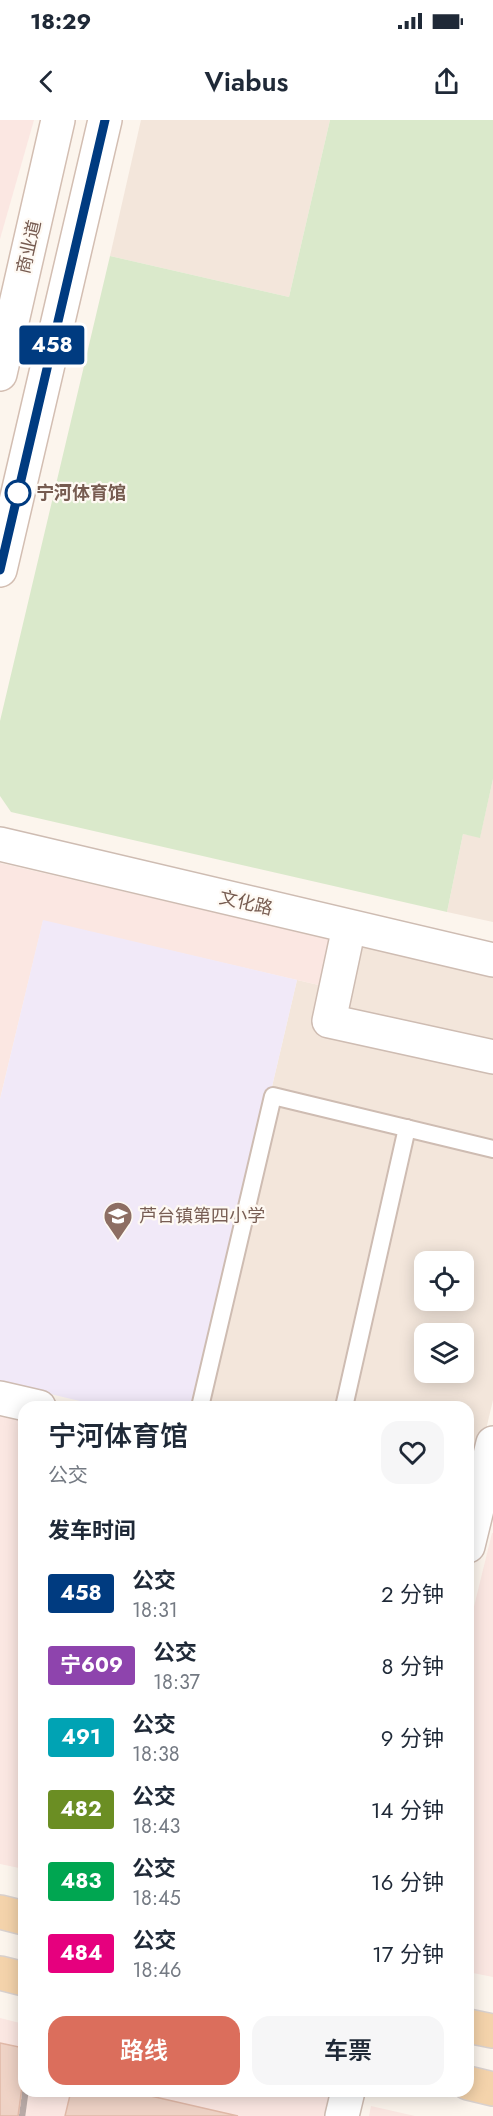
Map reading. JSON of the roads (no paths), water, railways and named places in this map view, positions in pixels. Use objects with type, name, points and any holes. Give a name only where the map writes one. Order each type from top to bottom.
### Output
[{"type":"main road","points":[[0,1912],[18,1916]]},
{"type":"main road","points":[[0,1973],[18,1978]]},
{"type":"main road","points":[[474,2027],[493,2031]]},
{"type":"main road","points":[[474,2084],[493,2089]]},
{"type":"street","name":"商业道","points":[[0,374],[58,120]]},
{"type":"street","points":[[0,570],[105,120]]},
{"type":"street","name":"文化路","points":[[0,844],[493,960]]},
{"type":"street","points":[[349,927],[329,1021],[493,1057]]},
{"type":"street","points":[[0,1398],[18,1402]]},
{"type":"street","points":[[474,1526],[493,1443]]},
{"type":"street","points":[[342,2116],[347,2097]]},
{"type":"lane","points":[[201,1401],[273,1096],[493,1149]]},
{"type":"lane","points":[[345,1401],[407,1128]]},
{"type":"place","name":"宁河体育馆","points":[[18,493]]},
{"type":"place","name":"芦台镇第四小学","points":[[118,1242]]}]
